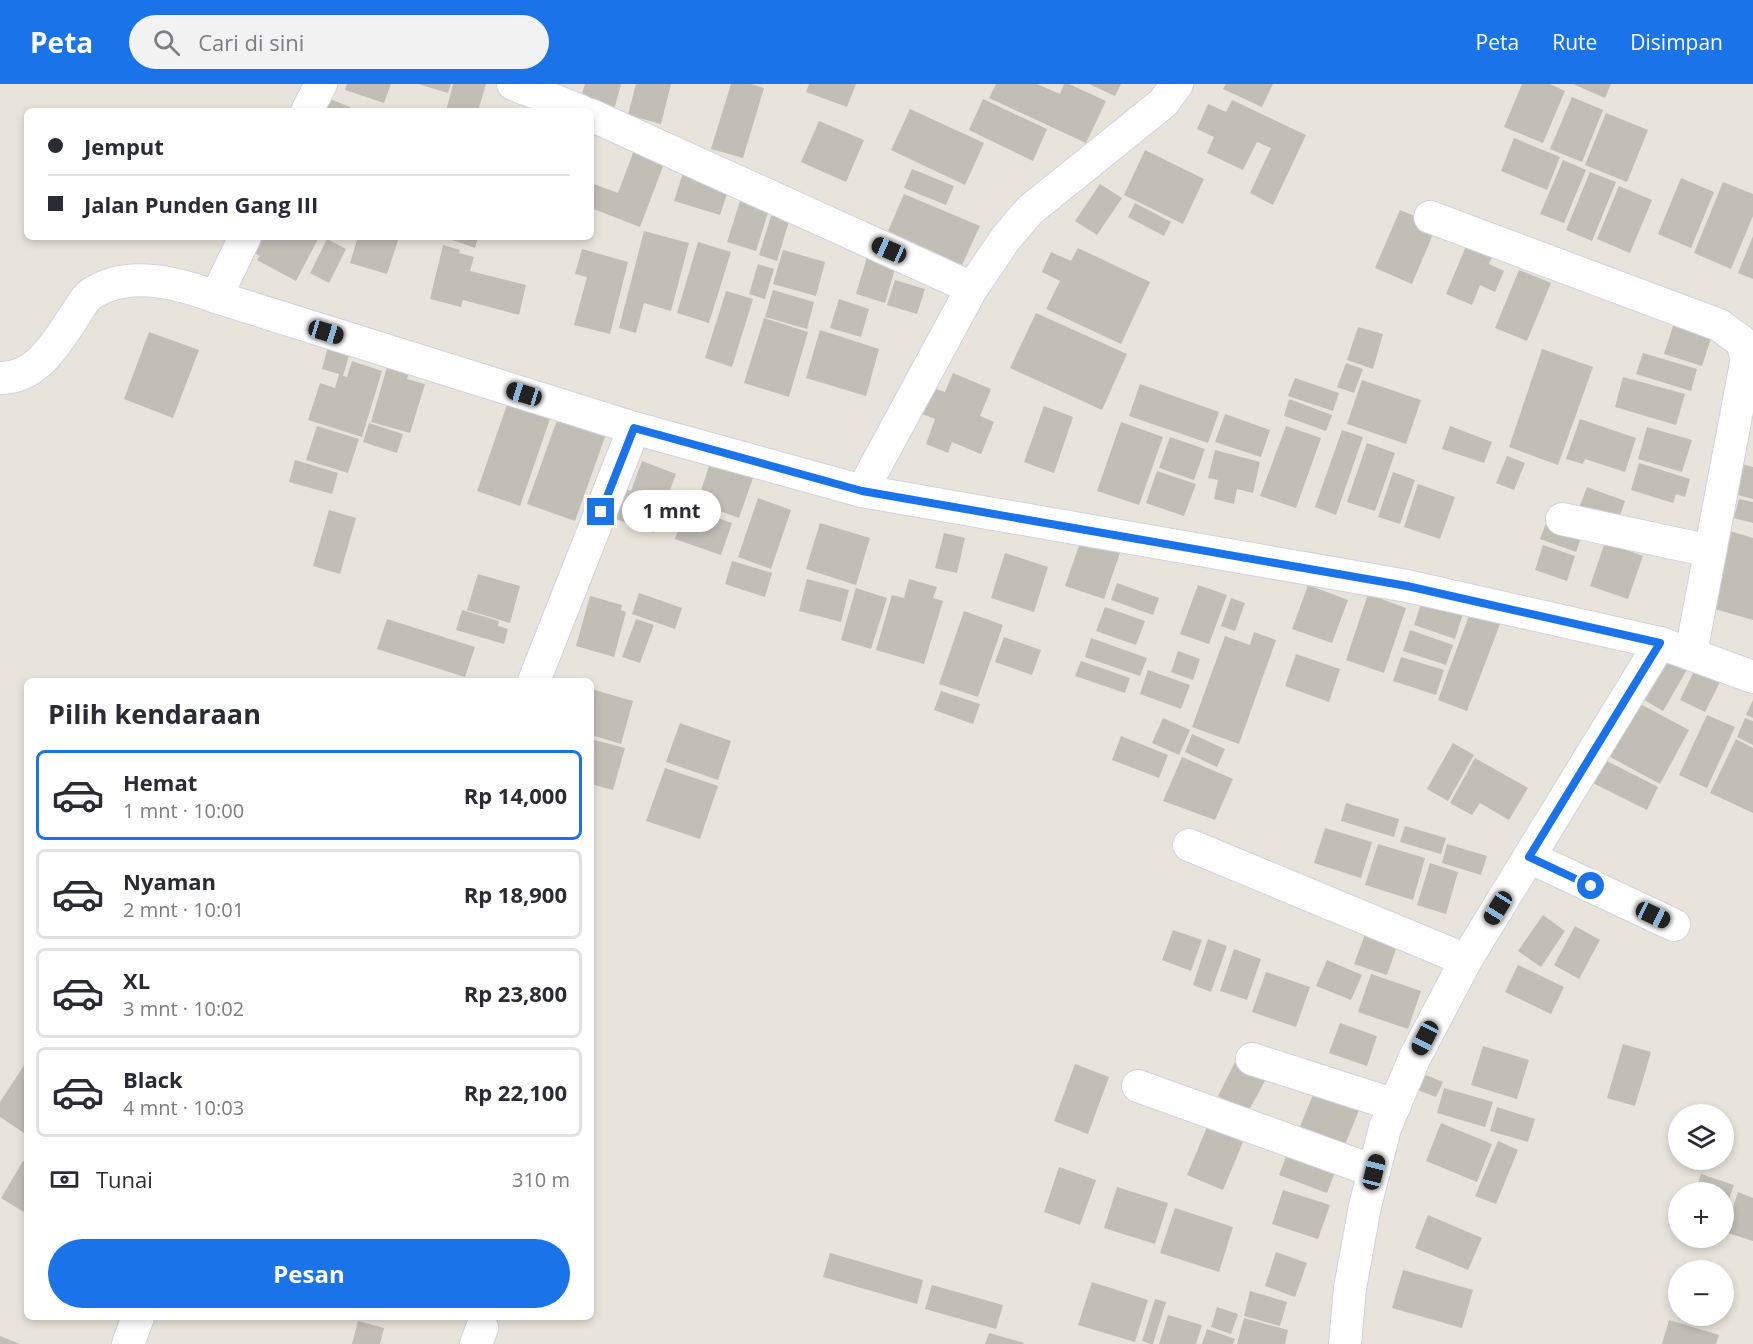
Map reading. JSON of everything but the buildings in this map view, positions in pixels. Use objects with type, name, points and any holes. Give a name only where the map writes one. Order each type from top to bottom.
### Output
[{"type":"street","points":[[309,108],[321,84]]},
{"type":"street","points":[[513,84],[573,108]]},
{"type":"street","points":[[862,491],[972,288],[1006,238],[1030,210],[1164,103],[1177,84]]},
{"type":"street","points":[[594,116],[972,288]]},
{"type":"street","points":[[1430,217],[1719,325],[1742,341],[1747,358],[1691,653]]},
{"type":"street","points":[[216,297],[244,240]]},
{"type":"street","points":[[0,378],[18,376],[38,364],[89,295],[111,284],[141,280],[183,285],[634,428],[862,491],[1407,586],[1660,643],[1753,677]]},
{"type":"street","points":[[535,678],[634,428]]},
{"type":"street","points":[[1562,519],[1710,551]]},
{"type":"street","points":[[1345,1344],[1350,1288],[1365,1206],[1385,1128],[1415,1058],[1466,960],[1660,643]]},
{"type":"street","points":[[1189,845],[1466,960]]},
{"type":"street","points":[[1529,857],[1674,925]]},
{"type":"street","points":[[1251,1059],[1395,1105]]},
{"type":"street","points":[[1138,1086],[1374,1172]]},
{"type":"street","points":[[128,1344],[137,1320]]},
{"type":"route","points":[[601,512],[634,428],[862,491],[1407,586],[1660,643],[1529,857],[1591,886]]}]
